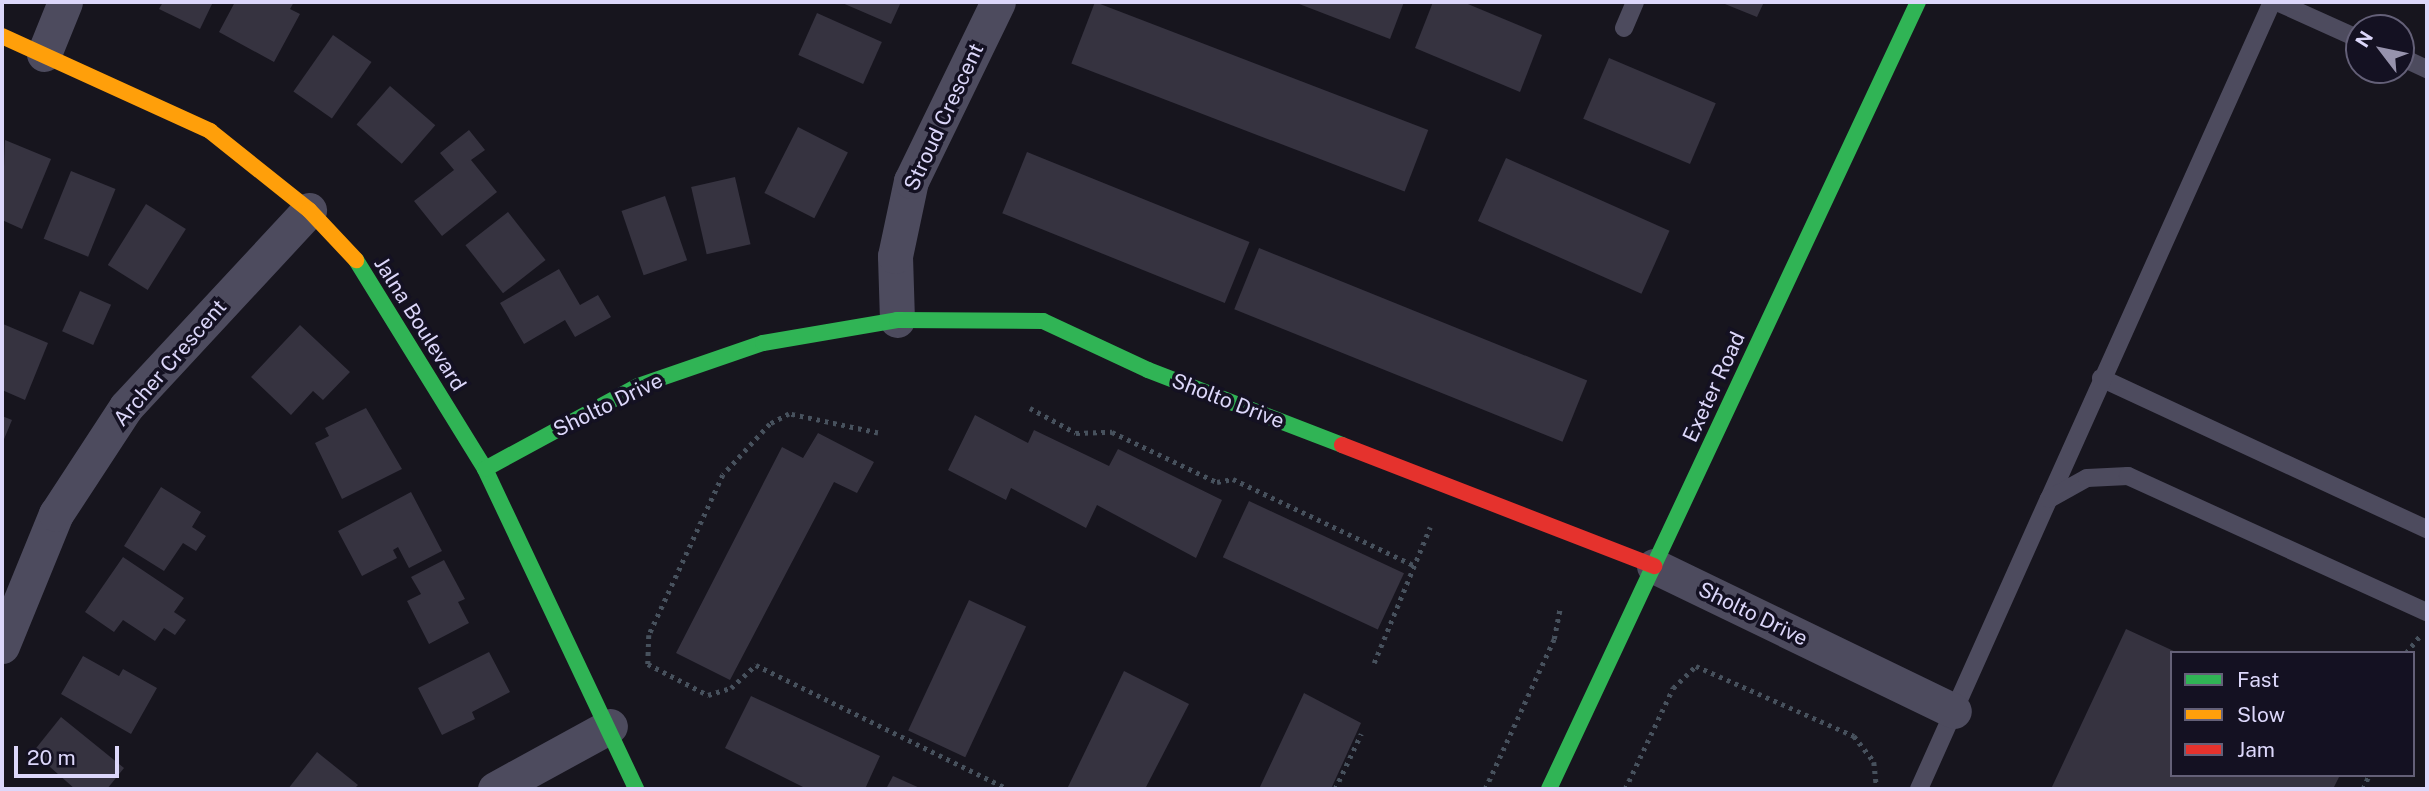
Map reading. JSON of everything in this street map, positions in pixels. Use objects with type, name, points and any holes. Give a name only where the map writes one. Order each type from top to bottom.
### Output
[{"type":"street","points":[[44,54],[65,2]]},
{"type":"street","name":"Stroud Crescent","points":[[897,320],[895,256],[911,181],[998,2]]},
{"type":"street","name":"Exeter Road","points":[[1549,789],[1917,2]]},
{"type":"street","name":"Jalna Boulevard","points":[[2,36],[209,131],[309,210],[349,249],[485,469],[610,726],[636,789]]},
{"type":"street","name":"Archer Crescent","points":[[2,646],[56,514],[126,407],[309,210]]},
{"type":"street","name":"Sholto Drive","points":[[485,469],[638,386],[763,343],[897,320],[1043,321],[1148,370],[1654,566],[1954,711]]},
{"type":"street","points":[[495,789],[610,726]]},
{"type":"lane","points":[[1624,28],[1635,2]]},
{"type":"lane","points":[[1919,789],[2101,378],[2274,2],[2345,33]]},
{"type":"lane","points":[[2101,378],[2427,529]]},
{"type":"lane","points":[[2049,499],[2087,478],[2128,476],[2427,612]]},
{"type":"path","points":[[1030,408],[1076,433],[1112,432],[1217,482],[1233,480],[1415,566]]},
{"type":"path","points":[[878,433],[789,414],[770,424],[723,475],[649,635],[648,664],[708,695],[731,688],[756,666],[1008,789]]},
{"type":"path","points":[[1374,663],[1430,527]]},
{"type":"path","points":[[1485,789],[1554,639],[1560,607]]},
{"type":"path","points":[[1625,789],[1673,688],[1696,666],[1853,736],[1874,762],[1877,789]]},
{"type":"path","points":[[1335,789],[1361,734]]},
{"type":"building","points":[[163,2],[213,2],[200,29],[159,9]]},
{"type":"building","points":[[235,2],[294,2],[290,9],[300,14],[274,62],[219,32]]},
{"type":"building","points":[[840,2],[901,2],[891,24]]},
{"type":"building","points":[[1095,2],[1428,130],[1405,192],[1071,64]]},
{"type":"building","points":[[1294,2],[1404,2],[1390,39]]},
{"type":"building","points":[[1433,2],[1463,2],[1542,35],[1520,92],[1415,48]]},
{"type":"building","points":[[1720,2],[1764,2],[1757,17]]},
{"type":"building","points":[[817,13],[882,42],[863,84],[798,55]]},
{"type":"building","points":[[333,35],[372,62],[332,118],[293,92]]},
{"type":"building","points":[[1609,58],[1716,103],[1690,164],[1583,119]]},
{"type":"building","points":[[390,86],[435,125],[402,164],[357,124]]},
{"type":"building","points":[[798,127],[848,152],[814,218],[764,193]]},
{"type":"building","points":[[469,130],[485,150],[471,160],[497,192],[442,236],[414,201],[454,170],[440,153]]},
{"type":"building","points":[[5,140],[51,159],[22,229],[2,220]]},
{"type":"building","points":[[1027,152],[1250,242],[1225,303],[1002,213]]},
{"type":"building","points":[[1506,158],[1670,231],[1641,294],[1478,221]]},
{"type":"building","points":[[71,171],[116,189],[88,257],[44,239]]},
{"type":"building","points":[[735,177],[751,244],[707,254],[691,187]]},
{"type":"building","points":[[665,196],[687,260],[644,275],[622,211]]},
{"type":"building","points":[[146,204],[186,229],[148,290],[108,265]]},
{"type":"building","points":[[508,212],[546,260],[503,293],[465,245]]},
{"type":"building","points":[[1259,248],[1587,381],[1562,442],[1234,309]]},
{"type":"building","points":[[559,269],[580,305],[598,295],[611,317],[575,337],[565,320],[524,344],[500,303]]},
{"type":"building","points":[[80,291],[111,305],[93,345],[62,331]]},
{"type":"building","points":[[3,324],[48,343],[25,400],[2,390]]},
{"type":"building","points":[[300,325],[350,372],[323,400],[313,391],[291,415],[251,377]]},
{"type":"building","points":[[366,408],[402,469],[342,499],[315,443],[329,436],[325,428]]},
{"type":"building","points":[[975,415],[1028,443],[1034,430],[1109,466],[1118,449],[1222,500],[1196,558],[1097,505],[1086,528],[1011,488],[1006,500],[948,470]]},
{"type":"building","points":[[2,416],[12,420],[2,444]]},
{"type":"building","points":[[818,433],[874,462],[857,493],[834,482],[730,680],[676,653],[782,447],[803,458]]},
{"type":"building","points":[[161,487],[201,512],[192,527],[206,536],[196,551],[183,543],[164,571],[124,546]]},
{"type":"building","points":[[411,492],[442,551],[409,568],[398,547],[393,550],[397,558],[362,576],[338,531]]},
{"type":"building","points":[[1249,501],[1404,573],[1378,629],[1223,557]]},
{"type":"building","points":[[123,557],[184,598],[174,612],[186,620],[175,635],[164,628],[155,641],[123,620],[114,632],[85,612]]},
{"type":"building","points":[[444,560],[465,599],[458,602],[469,623],[429,644],[407,601],[421,594],[411,577]]},
{"type":"building","points":[[969,600],[1026,627],[965,757],[908,731]]},
{"type":"building","points":[[2126,629],[2174,651],[2170,651],[2170,777],[2339,777],[2333,789],[2051,789]]},
{"type":"building","points":[[489,652],[510,692],[472,712],[475,719],[442,735],[418,688]]},
{"type":"building","points":[[83,656],[119,676],[123,669],[157,688],[131,734],[61,694]]},
{"type":"building","points":[[1124,671],[1189,704],[1145,789],[1067,789]]},
{"type":"building","points":[[1304,693],[1361,723],[1331,789],[1259,789]]},
{"type":"building","points":[[751,696],[880,756],[865,789],[807,789],[725,748]]},
{"type":"building","points":[[61,717],[124,768],[107,789],[75,789],[33,752]]},
{"type":"building","points":[[317,752],[358,785],[354,789],[288,789]]},
{"type":"building","points":[[893,776],[922,789],[886,789]]},
{"type":"traffic: fast","points":[[1549,789],[1918,2]]},
{"type":"traffic: fast","points":[[356,260],[485,469],[636,789]]},
{"type":"traffic: fast","points":[[485,469],[638,386],[763,343],[897,320],[1043,321],[1148,370],[1342,445]]},
{"type":"traffic: slow","points":[[2,36],[210,131],[309,210],[356,260]]},
{"type":"traffic: jam","points":[[1342,445],[1654,566]]}]
